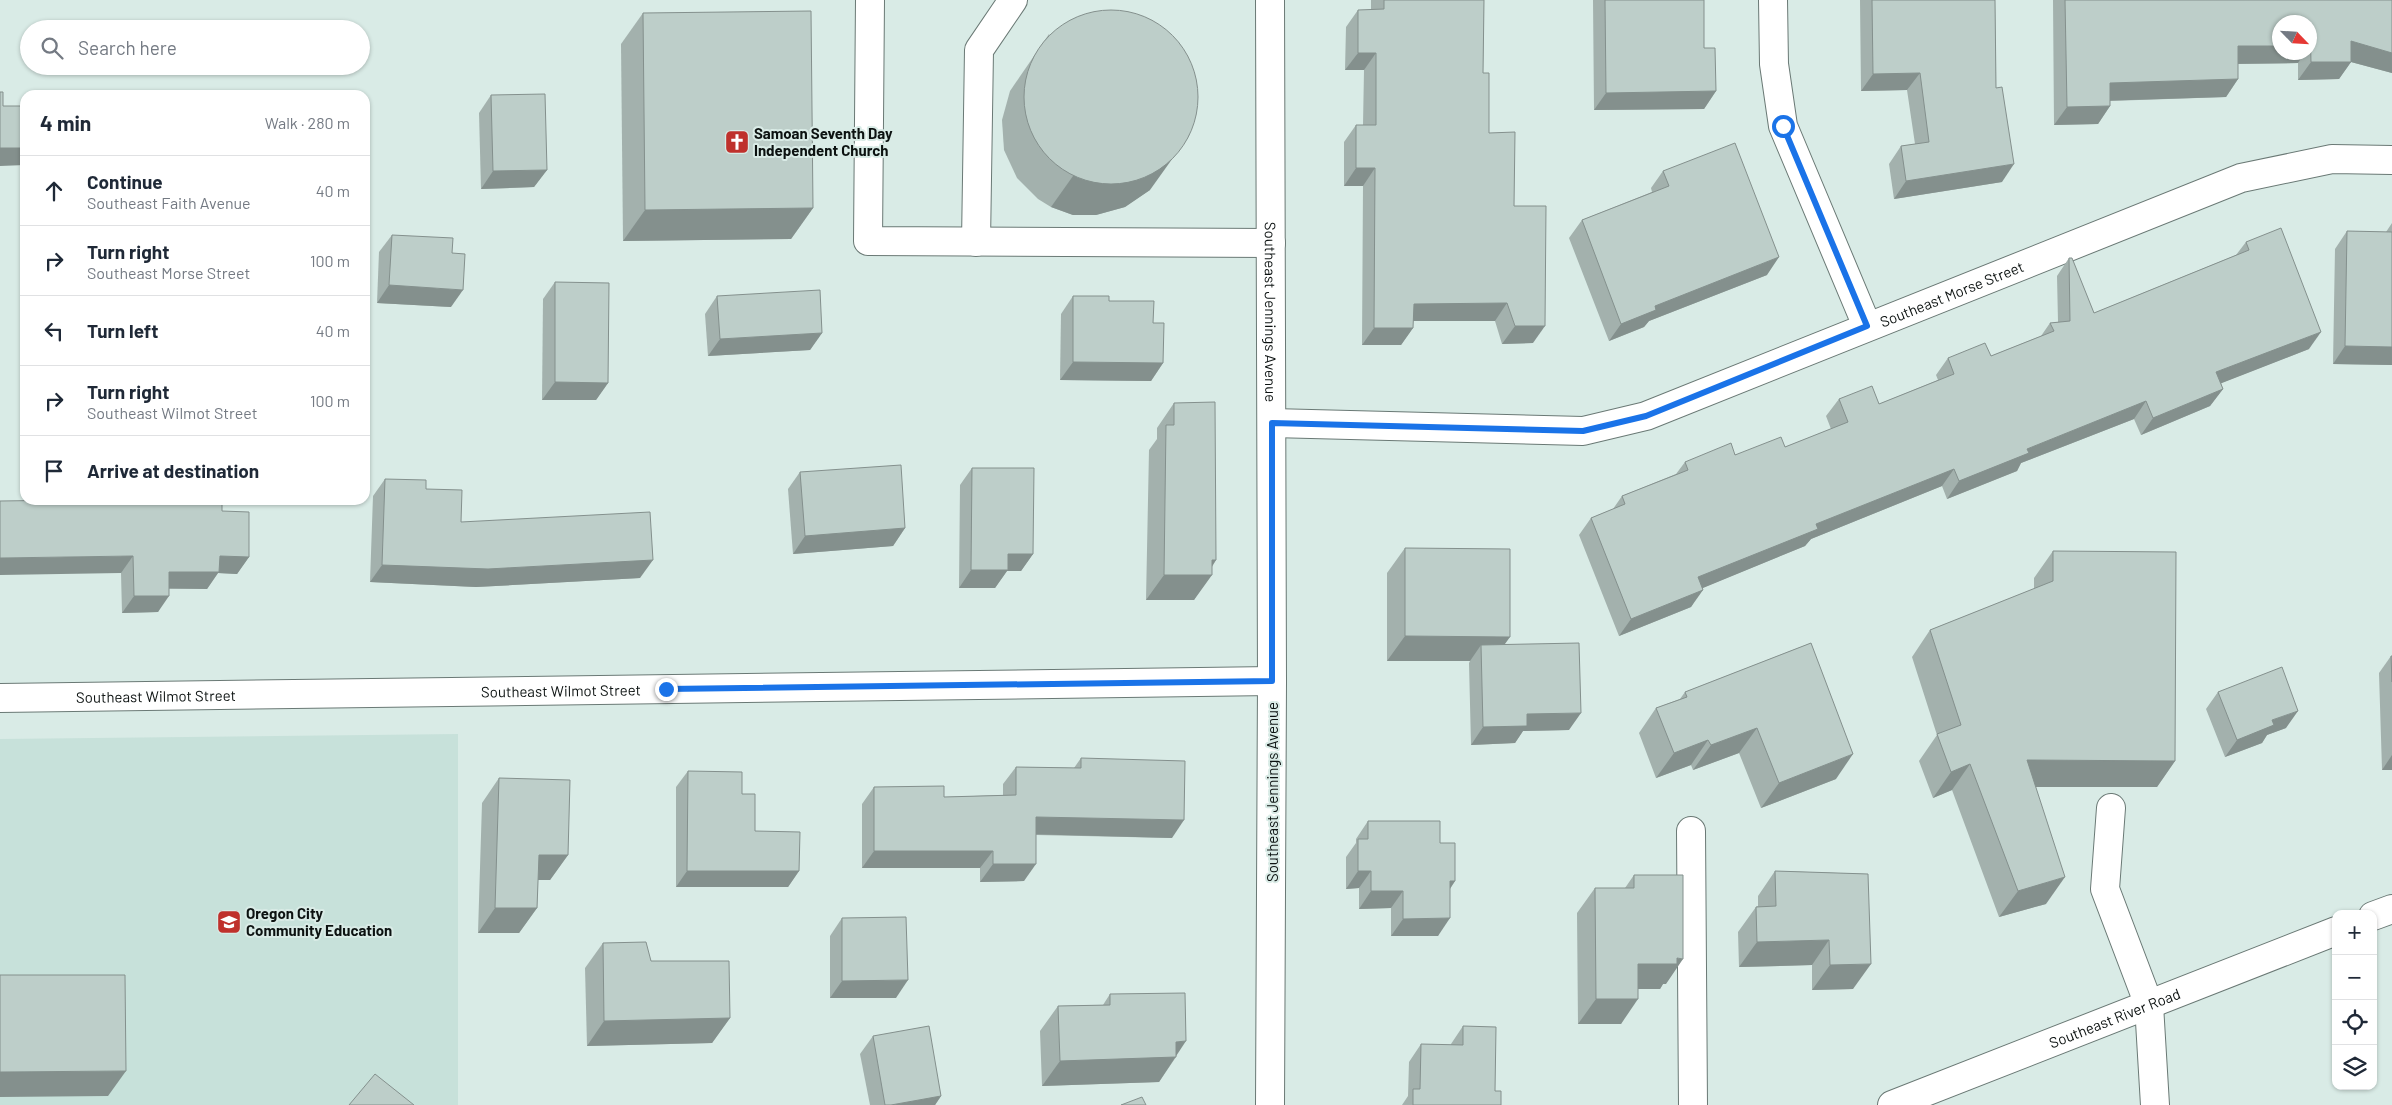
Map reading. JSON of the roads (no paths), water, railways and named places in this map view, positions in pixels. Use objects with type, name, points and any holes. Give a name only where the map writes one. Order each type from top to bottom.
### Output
[{"type":"street","points":[[870,0],[868,241],[1270,243]]},
{"type":"street","points":[[976,242],[979,50],[1013,0]]},
{"type":"street","name":"Southeast Jennings Avenue","points":[[1270,0],[1272,423],[1270,1105]]},
{"type":"street","points":[[1773,0],[1774,64],[1783,126],[1867,326]]},
{"type":"street","name":"Southeast Morse Street","points":[[1272,423],[1583,431],[1646,416],[2241,178],[2332,158],[2392,160]]},
{"type":"street","name":"Southeast Wilmot Street","points":[[0,698],[1272,681]]},
{"type":"street","points":[[2111,808],[2105,890],[2149,1004],[2155,1105]]},
{"type":"street","points":[[1691,831],[1693,1105]]},
{"type":"street","points":[[2377,915],[2392,909]]},
{"type":"street","name":"Southeast River Road","points":[[1892,1105],[2332,933]]},
{"type":"place","name":"Samoan Seventh Day Independent Church","points":[[737,142]]},
{"type":"place","name":"Oregon City Community Education","points":[[229,922]]}]
